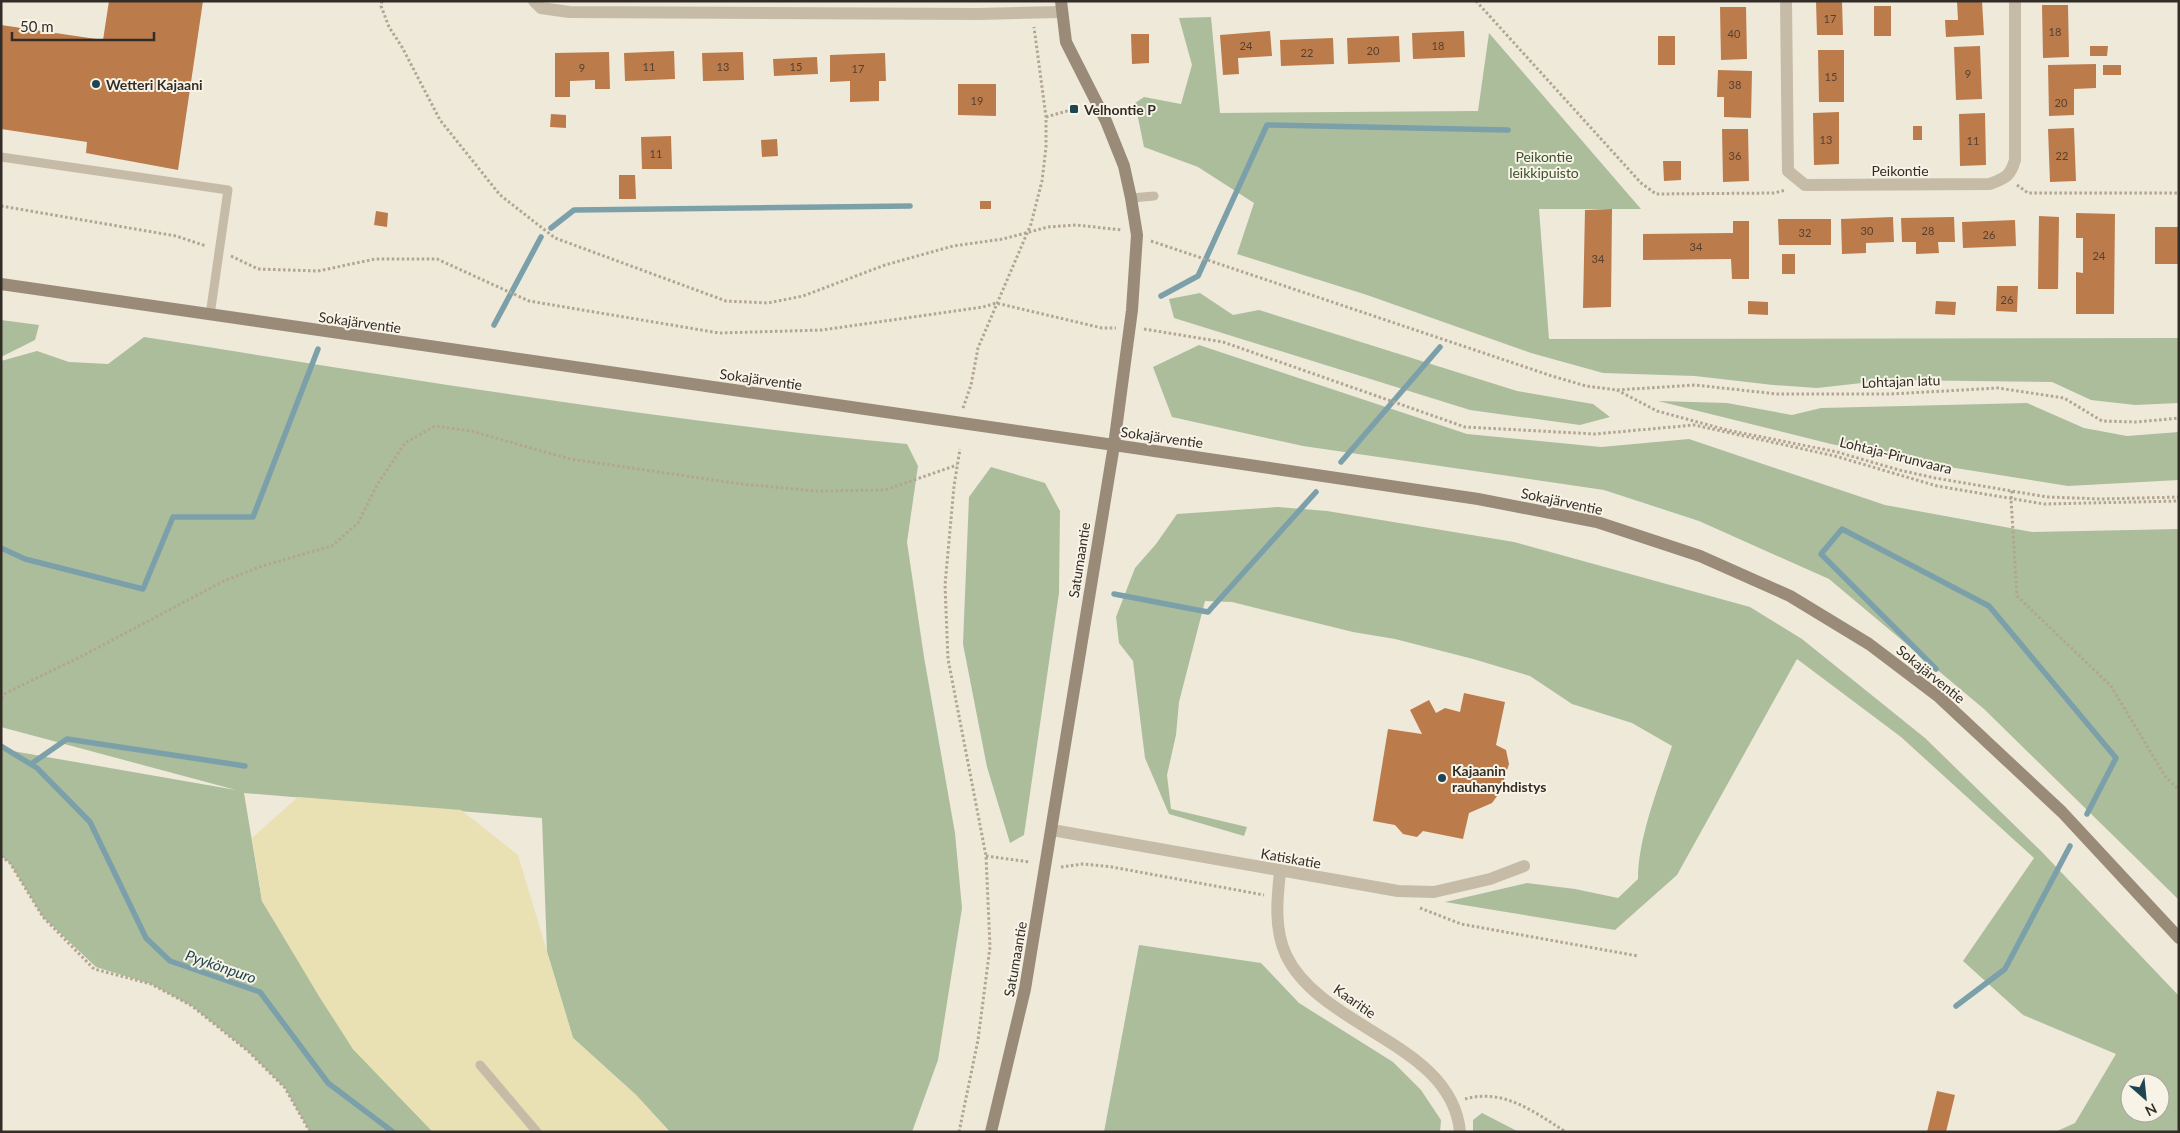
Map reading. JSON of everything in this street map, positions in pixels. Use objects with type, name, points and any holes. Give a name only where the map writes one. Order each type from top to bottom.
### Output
[{"type":"street","points":[[534,1],[541,8],[569,12],[969,14],[1032,13],[1061,7]]},
{"type":"street","points":[[1786,1],[1788,171],[1805,185]]},
{"type":"street","points":[[2005,178],[2012,172],[2015,160],[2015,1]]},
{"type":"street","name":"Satumaantie","points":[[991,1132],[1026,989],[1131,329],[1136,235],[1131,198],[1124,166],[1106,122],[1066,42],[1061,7]]},
{"type":"street","name":"Peikontie","points":[[1805,185],[1990,184],[2005,178]]},
{"type":"street","name":"Sokajärventie","points":[[1,284],[1114,445],[1478,500],[1597,522],[1700,556],[1790,596],[1870,644],[1939,698],[2062,812],[2179,938]]},
{"type":"street","name":"Katiskatie","points":[[1052,830],[1280,872],[1398,891],[1434,892],[1490,879],[1524,866]]},
{"type":"street","name":"Kaaritie","points":[[1280,872],[1277,898],[1280,934],[1286,954],[1300,979],[1426,1068],[1452,1102],[1460,1132]]},
{"type":"lane","points":[[1,157],[228,190],[210,315]]},
{"type":"lane","points":[[1131,198],[1154,196]]},
{"type":"lane","points":[[480,1065],[537,1132]]},
{"type":"path","points":[[382,1],[389,27],[402,47],[440,120],[500,195],[554,238],[726,301],[768,303],[803,296],[885,265],[953,246],[1027,233],[1048,227],[1076,225],[1119,228],[1552,376],[1586,386],[1617,390]]},
{"type":"path","points":[[1476,1],[1641,184],[1656,194],[1774,193],[1805,185]]},
{"type":"path","points":[[962,411],[978,348],[1027,233],[1042,181],[1046,147],[1046,117],[1032,13]]},
{"type":"path","points":[[1046,117],[1074,109]]},
{"type":"path","points":[[2005,178],[2028,193],[2179,194]]},
{"type":"path","points":[[1,206],[176,236],[220,251],[258,269],[318,271],[375,259],[437,259],[529,301],[719,333],[822,330],[983,308],[996,303],[1102,328],[1152,330],[1223,342],[1465,427],[1595,434],[1694,425],[1835,456],[1938,486],[2011,499],[2044,504],[2179,501]]},
{"type":"path","name":"Lohtajan latu","points":[[1617,390],[1696,385],[1777,394],[1891,394],[1998,388],[2064,398],[2102,421],[2137,422],[2179,418]]},
{"type":"path","name":"Lohtaja-Pirunvaara","points":[[1617,390],[1656,411],[1719,427],[1837,452],[1898,470],[1935,478],[2047,497],[2179,497]]},
{"type":"path","points":[[1,698],[6,693],[82,656],[224,581],[262,566],[332,546],[358,523],[377,485],[405,443],[435,426],[471,431],[570,459],[741,484],[816,491],[885,490],[957,465]]},
{"type":"path","points":[[959,1132],[978,1040],[990,947],[986,856],[948,659],[944,585],[960,449]]},
{"type":"path","points":[[2012,491],[2017,596],[2111,686],[2165,776],[2179,790]]},
{"type":"path","points":[[1,856],[10,863],[43,917],[94,969],[151,984],[192,1006],[249,1052],[285,1088],[310,1132]]},
{"type":"path","points":[[986,856],[1065,868],[1082,864],[1112,867],[1277,898]]},
{"type":"path","points":[[1398,891],[1421,909],[1461,924],[1638,956]]},
{"type":"path","points":[[1452,1102],[1476,1096],[1504,1097],[1525,1105],[1566,1132]]},
{"type":"green space","name":"Peikontie leikkipuisto","points":[[1211,17],[1220,113],[1478,111],[1489,33],[1641,209],[1539,209],[1549,339],[2179,338],[2179,403],[2135,405],[2091,400],[2052,382],[1889,380],[1817,388],[1695,376],[1603,373],[1531,353],[1367,295],[1237,254],[1254,203],[1198,167],[1144,147],[1135,103],[1144,97],[1181,104],[1192,65],[1179,18]]},
{"type":"green space","points":[[1200,293],[1233,315],[1259,310],[1517,391],[1593,404],[1610,417],[1580,425],[1470,410],[1174,318],[1169,299]]},
{"type":"green space","points":[[1,320],[39,325],[35,340],[1,357]]},
{"type":"green space","points":[[144,337],[620,410],[716,423],[907,444],[918,466],[907,542],[924,657],[955,833],[962,908],[938,1060],[912,1132],[670,1132],[636,1095],[573,1038],[547,952],[542,818],[244,793],[262,901],[353,1049],[433,1132],[310,1132],[285,1088],[249,1052],[192,1006],[151,984],[96,967],[43,917],[10,863],[1,856],[1,749],[236,790],[1,727],[1,361],[37,351],[69,362],[108,364]]},
{"type":"green space","points":[[1199,345],[1467,434],[1601,447],[1689,439],[1885,505],[2032,532],[2179,529],[2179,900],[1984,709],[1829,579],[1699,521],[1604,490],[1303,446],[1172,417],[1153,367]]},
{"type":"green space","points":[[1658,401],[1727,403],[1792,415],[1821,408],[2027,403],[2084,428],[2127,436],[2179,432],[2179,480],[2068,486],[1930,464],[1831,444]]},
{"type":"green space","points":[[991,467],[1045,483],[1060,511],[1059,593],[1024,835],[1010,843],[987,767],[963,644],[969,497]]},
{"type":"green space","points":[[1278,507],[1327,511],[1514,542],[1750,607],[1802,639],[1925,738],[2041,851],[2179,996],[2179,1132],[2055,1132],[2075,1123],[2116,1054],[2023,1015],[1963,961],[2034,858],[1901,737],[1797,659],[1677,875],[1615,930],[1445,902],[1527,883],[1575,889],[1618,898],[1638,879],[1641,846],[1645,829],[1672,746],[1632,723],[1572,704],[1530,676],[1473,659],[1395,639],[1353,632],[1232,602],[1205,601],[1179,702],[1176,735],[1167,775],[1171,809],[1247,827],[1244,836],[1169,814],[1145,758],[1133,661],[1119,643],[1116,617],[1135,568],[1156,544],[1177,514]]},
{"type":"green space","points":[[1139,945],[1261,963],[1299,1003],[1393,1062],[1421,1090],[1441,1120],[1440,1132],[1104,1132]]},
{"type":"green space","points":[[1482,1113],[1519,1132],[1473,1132],[1473,1120]]},
{"type":"sand","points":[[298,797],[461,810],[518,855],[573,1038],[636,1095],[670,1132],[433,1132],[353,1049],[262,901],[252,838]]},
{"type":"building","name":"Wetteri Kajaani","points":[[109,1],[203,1],[178,170],[86,153],[87,142],[1,129],[1,25],[103,40]]},
{"type":"building","points":[[1816,1],[1842,1],[1843,35],[1817,35]]},
{"type":"building","points":[[1957,1],[1982,1],[1984,35],[1946,37],[1945,20],[1958,20]]},
{"type":"building","points":[[2042,5],[2068,5],[2069,57],[2043,58]]},
{"type":"building","points":[[1874,6],[1891,6],[1891,36],[1874,36]]},
{"type":"building","points":[[1720,7],[1746,7],[1747,59],[1721,60]]},
{"type":"building","points":[[1270,31],[1272,56],[1238,58],[1239,74],[1223,75],[1220,35]]},
{"type":"building","points":[[1464,31],[1465,57],[1413,59],[1412,33]]},
{"type":"building","points":[[1131,34],[1149,34],[1149,63],[1132,64]]},
{"type":"building","points":[[1399,36],[1400,62],[1348,64],[1347,38]]},
{"type":"building","points":[[1658,36],[1675,36],[1675,65],[1658,65]]},
{"type":"building","points":[[1333,38],[1334,64],[1281,66],[1280,40]]},
{"type":"building","points":[[1980,46],[1982,99],[1956,100],[1954,47]]},
{"type":"building","points":[[2090,46],[2108,46],[2107,56],[2090,56]]},
{"type":"building","points":[[1818,50],[1844,50],[1844,102],[1819,102]]},
{"type":"building","points":[[674,51],[675,79],[625,81],[624,53]]},
{"type":"building","points":[[609,52],[610,89],[595,89],[595,80],[570,81],[570,97],[555,97],[555,53]]},
{"type":"building","points":[[743,52],[744,80],[703,81],[702,53]]},
{"type":"building","points":[[885,53],[886,81],[879,81],[879,101],[850,102],[850,81],[830,82],[830,55]]},
{"type":"building","points":[[817,57],[818,74],[774,76],[773,59]]},
{"type":"building","points":[[2096,64],[2096,88],[2074,89],[2074,115],[2049,116],[2048,65]]},
{"type":"building","points":[[2103,65],[2121,65],[2121,75],[2103,75]]},
{"type":"building","points":[[1718,70],[1752,71],[1751,118],[1724,117],[1724,97],[1717,97]]},
{"type":"building","points":[[958,84],[996,84],[996,116],[958,115]]},
{"type":"building","points":[[1839,112],[1839,164],[1814,165],[1813,113]]},
{"type":"building","points":[[1985,113],[1986,165],[1960,166],[1959,114]]},
{"type":"building","points":[[551,114],[566,115],[566,128],[550,127]]},
{"type":"building","points":[[1913,126],[1922,126],[1922,140],[1913,140]]},
{"type":"building","points":[[2074,128],[2076,181],[2050,182],[2048,129]]},
{"type":"building","points":[[1722,129],[1748,129],[1749,181],[1723,182]]},
{"type":"building","points":[[671,136],[672,169],[642,169],[641,137]]},
{"type":"building","points":[[777,139],[778,156],[762,157],[761,140]]},
{"type":"building","points":[[1663,161],[1681,161],[1681,180],[1664,181]]},
{"type":"building","points":[[619,175],[635,175],[636,199],[619,199]]},
{"type":"building","points":[[980,201],[991,201],[991,209],[980,209]]},
{"type":"building","points":[[1612,209],[1611,307],[1583,308],[1585,210]]},
{"type":"building","points":[[376,211],[388,213],[387,227],[374,225]]},
{"type":"building","points":[[2076,213],[2115,214],[2114,314],[2076,314],[2076,272],[2083,273],[2083,238],[2076,238]]},
{"type":"building","points":[[2039,216],[2059,217],[2058,289],[2038,289]]},
{"type":"building","points":[[1893,217],[1894,242],[1866,243],[1866,253],[1842,254],[1841,219]]},
{"type":"building","points":[[1954,217],[1955,242],[1938,242],[1939,253],[1916,254],[1916,242],[1902,242],[1901,218]]},
{"type":"building","points":[[1778,219],[1831,219],[1831,245],[1779,245]]},
{"type":"building","points":[[2015,220],[2016,246],[1963,248],[1962,222]]},
{"type":"building","points":[[1733,221],[1749,221],[1749,279],[1732,279],[1731,259],[1643,260],[1643,234],[1733,233]]},
{"type":"building","points":[[2155,227],[2179,227],[2179,264],[2155,264]]},
{"type":"building","points":[[1782,254],[1795,254],[1795,274],[1782,274]]},
{"type":"building","points":[[1997,286],[2018,286],[2017,312],[1996,311]]},
{"type":"building","points":[[1748,301],[1768,302],[1768,315],[1748,314]]},
{"type":"building","points":[[1936,301],[1956,302],[1955,315],[1935,314]]},
{"type":"building","name":"Kajaanin rauhanyhdistys","points":[[1464,693],[1505,702],[1496,745],[1506,750],[1509,764],[1500,792],[1492,803],[1469,813],[1463,839],[1423,831],[1417,837],[1403,834],[1395,825],[1373,821],[1388,729],[1422,734],[1410,710],[1429,700],[1436,713],[1445,708],[1460,712]]},
{"type":"building","points":[[1937,1091],[1955,1095],[1946,1132],[1927,1132]]},
{"type":"waterway","points":[[1161,296],[1198,276],[1267,125],[1508,130]]},
{"type":"waterway","points":[[551,228],[574,210],[910,206]]},
{"type":"waterway","points":[[494,325],[541,237]]},
{"type":"waterway","points":[[1341,462],[1440,347]]},
{"type":"waterway","points":[[1,548],[25,559],[143,589],[173,517],[253,517],[318,349]]},
{"type":"waterway","points":[[1114,594],[1208,612],[1316,492]]},
{"type":"waterway","points":[[1936,669],[1821,554],[1842,529],[1989,606],[2116,758],[2087,814]]},
{"type":"waterway","points":[[31,764],[67,739],[245,766]]},
{"type":"waterway","name":"Pyykönpuro","points":[[1,746],[37,768],[90,822],[146,938],[170,961],[260,992],[328,1083],[393,1132]]},
{"type":"waterway","points":[[1956,1006],[2005,969],[2070,846]]},
{"type":"place","name":"Wetteri Kajaani","points":[[96,84]]},
{"type":"place","name":"Velhontie P","points":[[1074,109]]},
{"type":"place","name":"Kajaanin rauhanyhdistys","points":[[1442,778]]}]
